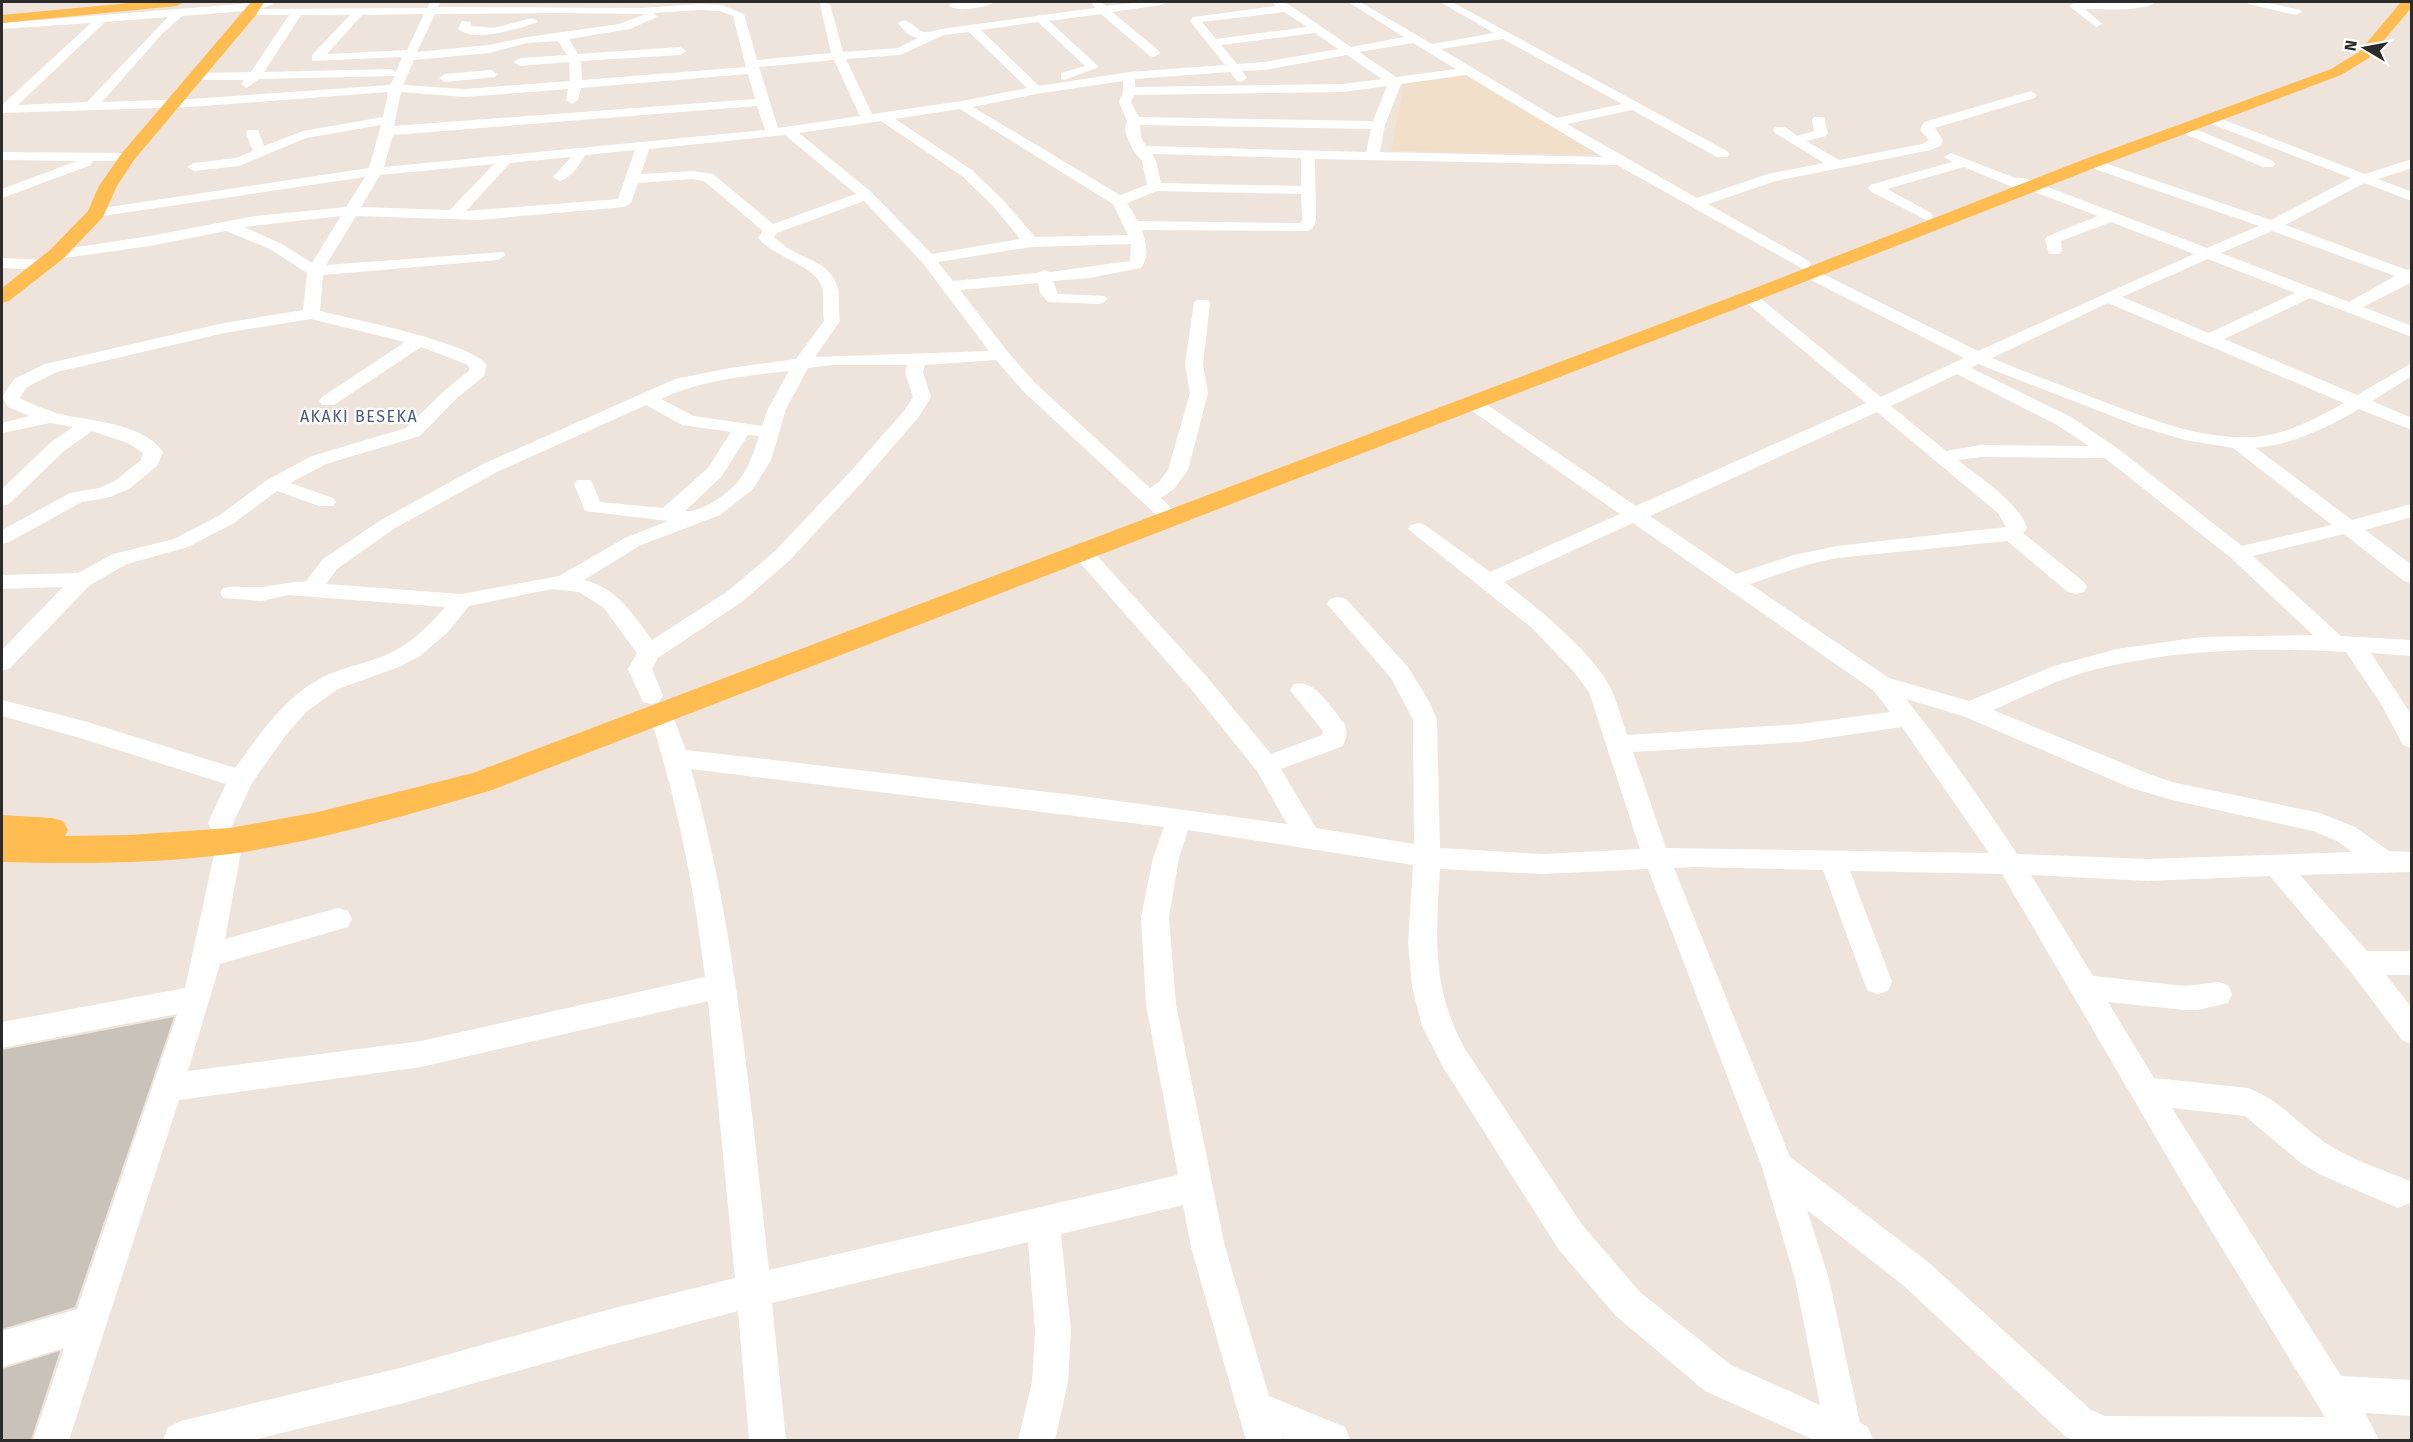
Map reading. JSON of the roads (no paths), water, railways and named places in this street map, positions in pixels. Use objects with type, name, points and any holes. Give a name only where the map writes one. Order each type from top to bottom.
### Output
[{"type":"main road","points":[[2,10],[72,2]]},
{"type":"main road","points":[[2,849],[130,848],[226,832],[466,769],[656,704],[1082,552],[1159,508],[1471,402],[1749,297],[1806,268],[1926,216],[2091,163],[2351,65],[2364,55],[2404,3]]},
{"type":"main road","points":[[656,704],[1358,430],[1806,268],[2328,65],[2349,52],[2404,3]]},
{"type":"main road","points":[[2,19],[179,7]]},
{"type":"main road","points":[[2,297],[50,260],[96,213],[108,186],[128,157],[254,7]]},
{"type":"main road","points":[[2,827],[87,831],[226,832]]},
{"type":"street","points":[[254,7],[279,2]]},
{"type":"street","points":[[686,2],[699,7]]},
{"type":"street","points":[[954,6],[989,2]]},
{"type":"street","points":[[4,109],[229,100],[395,88],[465,93],[575,86],[900,51],[941,32],[1040,18],[1099,5],[1161,2]]},
{"type":"street","points":[[1353,2],[1553,123],[1697,203],[1806,268],[1978,357],[2041,384],[2163,428],[2238,443],[2265,441],[2321,421],[2412,368]]},
{"type":"street","points":[[1445,2],[1722,154]]},
{"type":"street","points":[[2071,4],[2125,5],[2151,2]]},
{"type":"street","points":[[2252,2],[2295,12]]},
{"type":"street","points":[[825,4],[838,56],[868,119]]},
{"type":"street","points":[[2071,4],[2096,24]]},
{"type":"street","points":[[1099,5],[1154,52]]},
{"type":"street","points":[[1378,125],[1295,105],[1250,89],[1196,21],[1282,5],[1395,82]]},
{"type":"street","points":[[2,26],[102,18],[179,7],[254,7],[297,12],[431,15],[557,6],[650,17]]},
{"type":"street","points":[[92,105],[179,7]]},
{"type":"street","points":[[358,12],[312,58],[408,55],[489,49],[527,39],[562,37],[699,7],[722,8],[738,14],[762,102],[781,132],[866,195],[928,259],[1001,355],[1029,387],[1159,508],[1167,485],[1178,470],[1199,393],[1194,364],[1202,303]]},
{"type":"street","points":[[229,100],[255,76],[297,12]]},
{"type":"street","points":[[310,314],[315,271],[375,172],[388,126],[395,88],[408,55],[431,15]]},
{"type":"street","points":[[4,109],[102,18]]},
{"type":"street","points":[[482,18],[470,18],[460,23],[467,24],[464,29],[494,31],[532,21]]},
{"type":"street","points":[[194,167],[228,164],[303,135],[388,126],[565,135],[581,150],[781,132],[962,105],[1034,87],[1093,67],[1040,18]]},
{"type":"street","points":[[2,33],[37,23]]},
{"type":"street","points":[[904,23],[914,34],[930,38]]},
{"type":"street","points":[[972,28],[1034,87]]},
{"type":"street","points":[[1214,43],[1319,29]]},
{"type":"street","points":[[489,49],[494,31]]},
{"type":"street","points":[[1429,48],[1505,35]]},
{"type":"street","points":[[562,37],[576,60],[578,71],[565,135]]},
{"type":"street","points":[[1034,87],[1129,76],[1264,66],[1413,39]]},
{"type":"street","points":[[520,62],[576,60],[680,51]]},
{"type":"street","points":[[207,63],[231,62]]},
{"type":"street","points":[[1264,66],[1295,105]]},
{"type":"street","points":[[1134,121],[1295,105],[1343,88],[1466,71]]},
{"type":"street","points":[[195,77],[402,72]]},
{"type":"street","points":[[422,90],[443,78],[491,74]]},
{"type":"street","points":[[1129,76],[1129,91],[1125,102],[1134,121],[1132,130],[1140,150],[1149,161],[1155,187]]},
{"type":"street","points":[[1372,156],[1378,125],[1395,82]]},
{"type":"street","points":[[1129,91],[1217,96],[1250,89]]},
{"type":"street","points":[[1697,203],[1754,182],[1926,147],[1935,143],[1936,140],[1927,130],[1929,125],[2031,95]]},
{"type":"street","points":[[96,213],[315,178],[507,158],[565,135],[762,102]]},
{"type":"street","points":[[948,286],[1044,275],[1089,273],[1135,265],[1139,261],[1140,254],[1134,232],[1119,201],[962,105]]},
{"type":"street","points":[[1553,123],[1633,106]]},
{"type":"street","points":[[884,117],[968,173],[998,203],[1030,242]]},
{"type":"street","points":[[2209,118],[2412,197]]},
{"type":"street","points":[[1796,140],[1821,133],[1819,120]]},
{"type":"street","points":[[2183,128],[2268,164]]},
{"type":"street","points":[[1779,130],[1926,216]]},
{"type":"street","points":[[253,133],[260,153]]},
{"type":"street","points":[[624,220],[624,203],[644,144]]},
{"type":"street","points":[[1926,147],[2412,332]]},
{"type":"street","points":[[560,177],[574,164],[581,150]]},
{"type":"street","points":[[1140,150],[1308,156],[1620,161]]},
{"type":"street","points":[[2,156],[128,157]]},
{"type":"street","points":[[928,259],[984,248],[1134,232],[1303,228],[1308,225],[1309,220],[1308,156]]},
{"type":"street","points":[[2,194],[99,157]]},
{"type":"street","points":[[454,215],[507,158]]},
{"type":"street","points":[[1865,182],[1964,163]]},
{"type":"street","points":[[2091,163],[2410,275]]},
{"type":"street","points":[[1488,581],[1880,404],[2108,297],[2306,210],[2351,183],[2412,163]]},
{"type":"street","points":[[633,179],[692,175],[708,177],[771,230]]},
{"type":"street","points":[[2,187],[17,189]]},
{"type":"street","points":[[1119,201],[1155,187],[1307,190]]},
{"type":"street","points":[[564,582],[632,542],[713,511],[746,485],[755,472],[777,409],[801,365],[832,321],[829,284],[822,272],[790,256],[766,238],[771,230],[866,195]]},
{"type":"street","points":[[2,263],[50,260],[267,218],[352,212],[409,211],[478,216],[624,203]]},
{"type":"street","points":[[2054,250],[2053,239],[2110,217]]},
{"type":"street","points":[[227,226],[275,246],[315,271],[498,255]]},
{"type":"street","points":[[1044,275],[1048,293],[1054,299],[1099,298]]},
{"type":"street","points":[[2350,308],[2410,275]]},
{"type":"street","points":[[2211,339],[2310,292]]},
{"type":"street","points":[[1734,582],[1801,560],[1837,552],[2011,534],[2017,528],[2015,521],[2005,509],[1749,297]]},
{"type":"street","points":[[2108,297],[2211,339],[2355,403],[2412,425]]},
{"type":"street","points":[[2,538],[77,497],[111,491],[150,462],[153,452],[150,447],[113,431],[8,407],[20,383],[51,368],[224,328],[310,314],[419,340],[472,360],[478,365],[478,372],[442,402],[413,432],[336,454],[298,470],[274,484],[227,519],[181,543],[120,559],[82,580],[2,663]]},
{"type":"street","points":[[328,402],[419,340]]},
{"type":"street","points":[[311,589],[330,564],[388,524],[490,468],[681,383],[832,360],[918,360],[1001,355]]},
{"type":"street","points":[[768,1440],[721,986],[701,859],[677,758],[640,669],[649,653],[738,594],[761,576],[816,521],[920,403],[922,391],[914,372],[918,360]]},
{"type":"street","points":[[1956,368],[2064,421],[2110,452],[2238,553],[2344,643],[2391,701],[2412,739]]},
{"type":"street","points":[[646,398],[689,421],[768,432]]},
{"type":"street","points":[[1471,402],[1632,515],[1734,582],[1881,684],[1909,717],[2009,864],[2085,987],[2145,1091],[2330,1393],[2360,1438]]},
{"type":"street","points":[[2,428],[51,417]]},
{"type":"street","points":[[2,500],[57,447],[89,425]]},
{"type":"street","points":[[668,515],[715,472],[742,429]]},
{"type":"street","points":[[2238,443],[2412,576]]},
{"type":"street","points":[[1943,457],[1981,451],[2110,452]]},
{"type":"street","points":[[274,484],[326,501]]},
{"type":"street","points":[[584,484],[592,507],[696,518]]},
{"type":"street","points":[[2238,553],[2397,516],[2412,510]]},
{"type":"street","points":[[2,519],[25,524]]},
{"type":"street","points":[[1418,529],[1488,581],[1545,628],[1592,678],[1600,690],[1657,859],[1778,1167],[1812,1280],[1849,1438]]},
{"type":"street","points":[[2011,534],[2076,587]]},
{"type":"street","points":[[1082,552],[1199,683],[1266,765],[1308,837]]},
{"type":"street","points":[[2,582],[82,580]]},
{"type":"street","points":[[231,593],[262,594],[288,588],[462,600],[552,582],[564,582],[592,590],[611,602],[649,653]]},
{"type":"street","points":[[51,1440],[197,998],[208,956],[226,832],[241,779],[287,715],[302,702],[323,687],[347,676],[392,662],[409,653],[441,628],[462,600]]},
{"type":"street","points":[[1338,604],[1404,675],[1419,702],[1425,720],[1427,857],[1422,943],[1426,987],[1437,1026],[1473,1087],[1571,1238],[1628,1304],[1718,1378],[1849,1438]]},
{"type":"street","points":[[2,637],[24,639]]},
{"type":"street","points":[[1971,710],[2074,668],[2123,655],[2177,648],[2246,644],[2344,643],[2412,648]]},
{"type":"street","points":[[1881,684],[1971,710],[2161,788],[2320,823],[2346,834],[2384,861]]},
{"type":"street","points":[[1266,765],[1334,740],[1335,729],[1302,690]]},
{"type":"street","points":[[2,708],[84,730],[241,779]]},
{"type":"street","points":[[1617,744],[1804,735],[1858,728],[1909,717]]},
{"type":"street","points":[[677,758],[1070,804],[1308,837],[1427,857],[1494,863],[1543,864],[1657,859],[1833,860],[2148,870],[2384,861],[2412,862]]},
{"type":"street","points":[[1179,820],[1159,888],[1155,917],[1155,943],[1161,1005],[1208,1247],[1259,1424],[1332,1440]]},
{"type":"street","points":[[1833,860],[1878,982]]},
{"type":"street","points":[[2277,866],[2360,963],[2412,1031]]},
{"type":"street","points":[[208,956],[338,919]]},
{"type":"street","points":[[2360,963],[2412,963]]},
{"type":"street","points":[[167,1088],[421,1054],[721,986]]},
{"type":"street","points":[[2085,987],[2185,998],[2218,994]]},
{"type":"street","points":[[2,1035],[197,998]]},
{"type":"street","points":[[2145,1091],[2248,1102],[2259,1107],[2312,1152],[2330,1163],[2398,1192]]},
{"type":"street","points":[[1778,1167],[1915,1273],[2079,1424],[2105,1434],[2360,1438]]},
{"type":"street","points":[[181,1440],[400,1386],[603,1329],[754,1290],[1195,1187]]},
{"type":"street","points":[[1037,1440],[1050,1382],[1053,1331],[1043,1223]]},
{"type":"street","points":[[2,1350],[90,1323]]},
{"type":"street","points":[[2330,1393],[2412,1398]]},
{"type":"district","name":"AKAKI BESEKA","points":[[359,416]]}]
